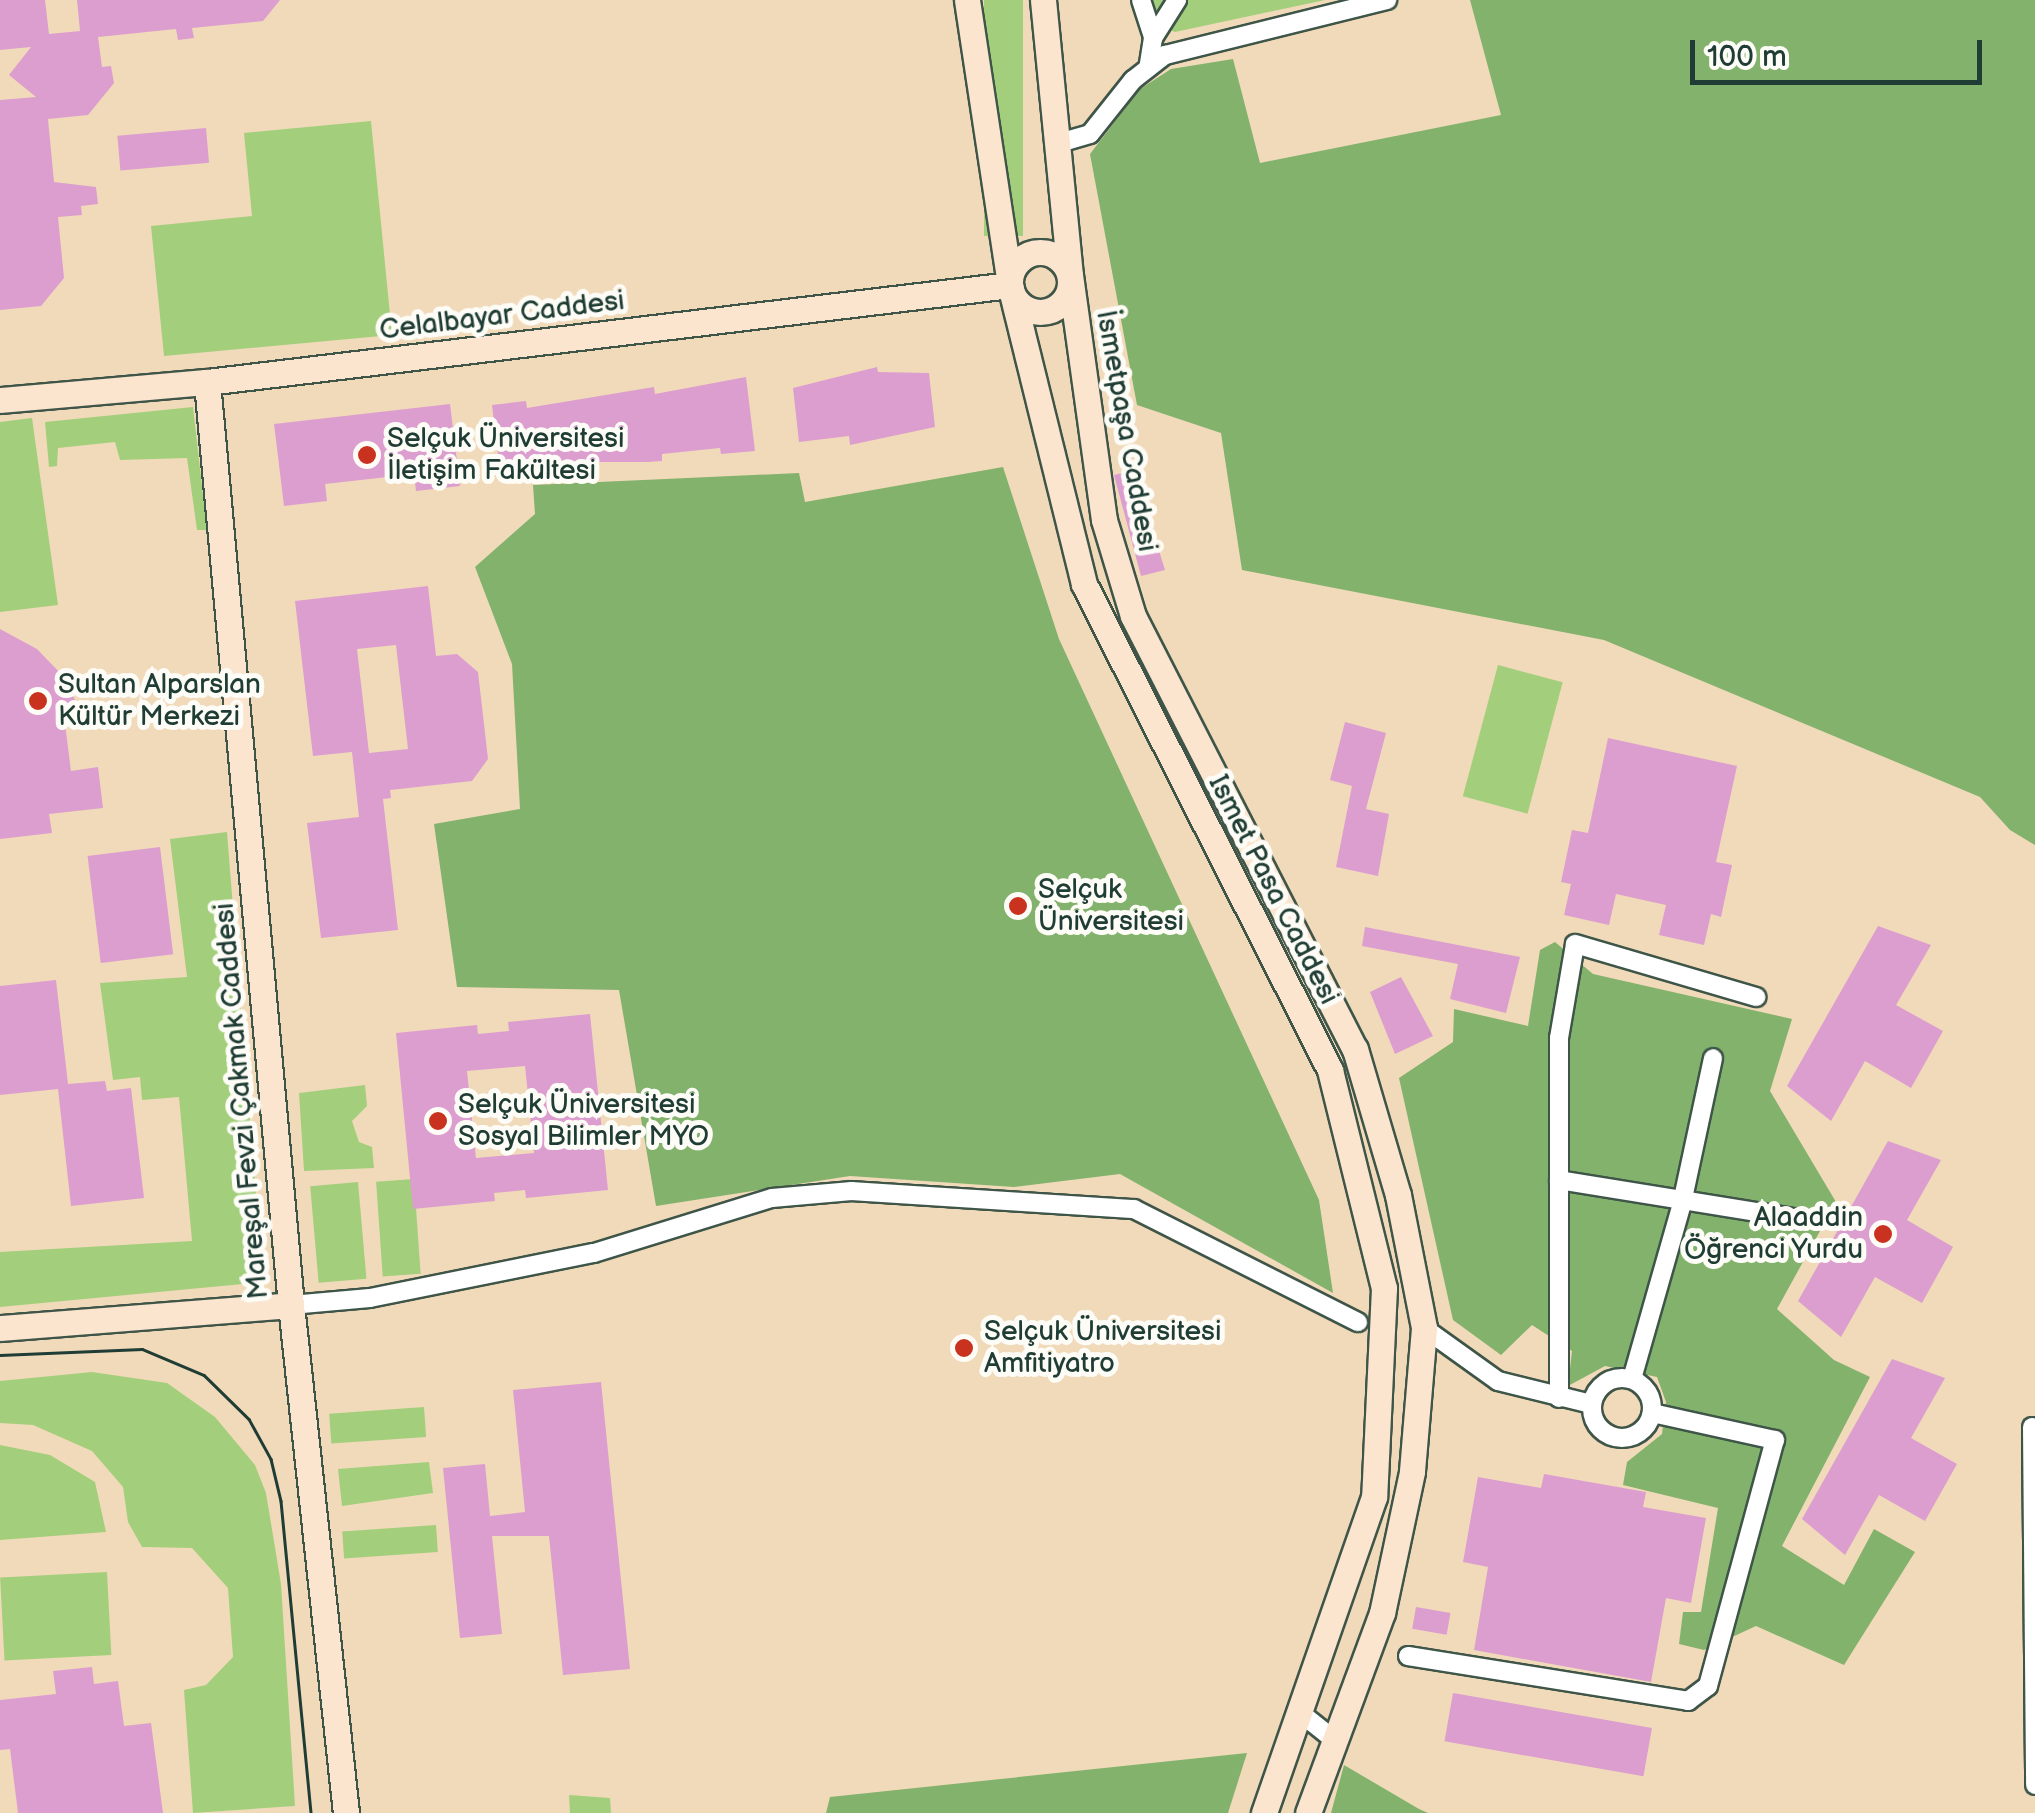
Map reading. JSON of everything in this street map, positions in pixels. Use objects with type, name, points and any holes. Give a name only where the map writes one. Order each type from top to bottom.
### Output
[{"type":"main road","name":"Ismet Pasa Caddesi","points":[[967,0],[1010,286],[1084,584],[1330,1070],[1384,1288],[1374,1497],[1264,1813]]},
{"type":"main road","name":"İsmetpaşa Caddesi","points":[[1043,0],[1070,275],[1104,520],[1133,616],[1355,1049],[1398,1195],[1424,1328],[1412,1472],[1382,1612],[1332,1738],[1308,1813]]},
{"type":"main road","points":[[1040,252],[1059,258],[1070,275],[1063,303],[1046,312],[1026,310],[1010,286],[1014,266],[1040,252]]},
{"type":"main road","name":"Celalbayar Caddesi","points":[[0,400],[207,382],[1010,286]]},
{"type":"main road","name":"Mareşal Fevzi Çakmak Caddesi","points":[[207,382],[290,1305],[346,1813]]},
{"type":"main road","points":[[0,1328],[290,1305]]},
{"type":"street","points":[[1140,0],[1153,38]]},
{"type":"street","points":[[1148,68],[1153,38],[1176,0]]},
{"type":"street","points":[[1059,144],[1090,134],[1148,68],[1190,45],[1387,0]]},
{"type":"street","points":[[1559,1398],[1559,1038],[1575,944],[1756,996]]},
{"type":"street","points":[[1632,1379],[1682,1203],[1712,1058]]},
{"type":"street","points":[[1559,1180],[1682,1203],[1801,1218]]},
{"type":"street","points":[[290,1305],[370,1298],[621,1248],[675,1224],[798,1192],[871,1191],[1134,1209],[1358,1322]]},
{"type":"street","points":[[1424,1328],[1498,1381],[1591,1404]]},
{"type":"street","points":[[1632,1379],[1649,1394],[1652,1413],[1635,1436],[1615,1438],[1596,1426],[1591,1404],[1604,1383],[1632,1379]]},
{"type":"street","points":[[1408,1656],[1688,1701],[1708,1686],[1775,1440],[1652,1413]]},
{"type":"street","points":[[2032,1428],[2035,1785]]},
{"type":"street","points":[[1298,1711],[1332,1738]]},
{"type":"green space","points":[[984,0],[1023,0],[1023,236],[984,236]]},
{"type":"green space","points":[[1143,0],[1325,0],[1175,32],[1162,27]]},
{"type":"green space","points":[[1470,0],[2035,0],[2035,845],[2010,830],[1980,797],[1604,640],[1242,570],[1221,433],[1137,405],[1090,154],[1140,89],[1171,69],[1233,59],[1260,163],[1501,115]]},
{"type":"green space","points":[[371,121],[392,335],[164,356],[151,226],[252,216],[244,133]]},
{"type":"green space","points":[[193,407],[207,530],[197,530],[187,458],[120,460],[115,442],[58,448],[57,466],[49,467],[45,422]]},
{"type":"green space","points":[[32,418],[58,605],[0,612],[0,422]]},
{"type":"green space","points":[[1003,467],[1059,639],[1319,1200],[1333,1293],[1120,1174],[1014,1187],[850,1176],[656,1206],[619,990],[457,987],[434,824],[520,809],[512,664],[475,567],[535,514],[533,485],[799,473],[805,502]]},
{"type":"green space","points":[[1498,665],[1563,682],[1528,814],[1463,796]]},
{"type":"green space","points":[[227,832],[263,1282],[0,1307],[0,1252],[192,1241],[179,1097],[142,1100],[140,1077],[113,1080],[100,983],[187,977],[170,839]]},
{"type":"green space","points":[[1555,942],[1593,974],[1792,1019],[1770,1091],[1836,1202],[1777,1309],[1834,1360],[1870,1377],[1782,1546],[1844,1585],[1874,1529],[1915,1552],[1844,1665],[1756,1626],[1704,1650],[1679,1644],[1683,1612],[1701,1612],[1718,1508],[1623,1485],[1627,1462],[1662,1434],[1666,1402],[1657,1377],[1605,1366],[1568,1386],[1572,1351],[1532,1325],[1501,1355],[1453,1320],[1399,1078],[1453,1042],[1454,1009],[1528,1026],[1540,950]]},
{"type":"green space","points":[[365,1085],[367,1106],[352,1121],[359,1142],[372,1147],[374,1168],[304,1171],[299,1093]]},
{"type":"green space","points":[[414,1179],[421,1274],[383,1276],[376,1182]]},
{"type":"green space","points":[[358,1182],[366,1279],[319,1283],[310,1186]]},
{"type":"green space","points":[[92,1372],[167,1383],[215,1417],[255,1465],[266,1493],[281,1584],[295,1806],[193,1813],[184,1690],[206,1685],[233,1657],[228,1588],[192,1548],[142,1547],[128,1522],[123,1487],[92,1451],[33,1425],[0,1423],[0,1381]]},
{"type":"green space","points":[[424,1407],[426,1437],[331,1444],[329,1414]]},
{"type":"green space","points":[[0,1445],[50,1455],[95,1482],[106,1532],[0,1540]]},
{"type":"green space","points":[[429,1462],[433,1493],[342,1506],[338,1469]]},
{"type":"green space","points":[[436,1525],[438,1552],[344,1558],[342,1532]]},
{"type":"green space","points":[[107,1572],[111,1655],[4,1660],[0,1578]]},
{"type":"green space","points":[[1247,1753],[1228,1813],[826,1813],[830,1797]]},
{"type":"green space","points":[[1344,1765],[1419,1809],[1428,1813],[1331,1813]]},
{"type":"green space","points":[[569,1795],[610,1798],[611,1813],[570,1813]]},
{"type":"building","points":[[0,0],[45,0],[49,34],[80,31],[77,0],[280,0],[263,21],[192,28],[194,38],[178,40],[176,29],[98,37],[102,67],[111,66],[114,83],[88,115],[48,119],[54,182],[96,187],[98,204],[81,206],[82,215],[58,217],[64,278],[41,306],[0,310],[0,100],[36,97],[9,75],[31,47],[0,50]]},
{"type":"building","points":[[206,128],[209,163],[120,171],[117,136]]},
{"type":"building","points":[[877,367],[878,372],[929,373],[935,427],[850,445],[849,436],[799,442],[793,388]]},
{"type":"building","points":[[746,377],[755,451],[721,454],[720,448],[662,454],[662,461],[592,462],[501,479],[492,405],[526,401],[527,408],[654,387],[655,394]]},
{"type":"building","name":"Selçuk Üniversitesi İletişim Fakültesi","points":[[450,404],[460,486],[416,491],[414,474],[325,484],[327,501],[284,506],[274,424]]},
{"type":"building","points":[[1134,470],[1165,570],[1141,576],[1114,475]]},
{"type":"building","points":[[428,586],[436,656],[457,654],[478,672],[488,759],[472,781],[390,790],[391,798],[383,799],[398,930],[321,938],[307,823],[359,817],[352,752],[313,756],[295,601]],"holes":[[[396,645],[408,749],[369,753],[357,649]]]},
{"type":"building","points":[[0,629],[37,649],[63,676],[77,704],[64,716],[71,771],[98,767],[103,808],[49,814],[52,833],[0,839]]},
{"type":"building","points":[[1345,722],[1386,733],[1366,809],[1389,814],[1378,876],[1336,867],[1352,786],[1330,780]]},
{"type":"building","points":[[1608,738],[1737,766],[1716,862],[1732,865],[1721,917],[1711,914],[1704,945],[1659,935],[1666,905],[1616,894],[1609,925],[1564,915],[1571,884],[1561,882],[1572,830],[1588,833]]},
{"type":"building","points":[[160,847],[173,954],[101,963],[88,856]]},
{"type":"building","name":"Alaaddin Öğrenci Yurdu","points":[[1878,926],[1931,945],[1896,1005],[1943,1031],[1911,1088],[1865,1061],[1831,1121],[1787,1086]]},
{"type":"building","points":[[1365,927],[1520,957],[1506,1013],[1450,999],[1458,964],[1362,946]]},
{"type":"building","points":[[1401,977],[1433,1036],[1395,1054],[1370,992]]},
{"type":"building","points":[[56,980],[68,1084],[105,1081],[107,1091],[131,1088],[144,1198],[71,1206],[58,1089],[0,1095],[0,986]]},
{"type":"building","points":[[590,1014],[608,1190],[526,1198],[525,1190],[494,1193],[495,1201],[413,1209],[396,1033],[477,1025],[478,1034],[509,1031],[508,1022]],"holes":[[[525,1066],[534,1153],[476,1158],[467,1071]]]},
{"type":"building","name":"Alaaddin Öğrenci Yurdu","points":[[1888,1141],[1941,1160],[1907,1220],[1953,1247],[1922,1303],[1875,1277],[1841,1337],[1798,1301]]},
{"type":"building","points":[[1892,1359],[1945,1378],[1911,1438],[1957,1464],[1925,1521],[1879,1495],[1845,1555],[1802,1519]]},
{"type":"building","points":[[601,1382],[630,1669],[563,1675],[549,1536],[492,1536],[502,1634],[460,1638],[443,1468],[485,1464],[490,1516],[525,1512],[513,1390]]},
{"type":"building","points":[[1544,1474],[1646,1492],[1643,1507],[1706,1518],[1691,1603],[1666,1598],[1651,1682],[1474,1650],[1488,1567],[1463,1562],[1478,1477],[1541,1488]]},
{"type":"building","points":[[1416,1607],[1450,1613],[1447,1635],[1412,1629]]},
{"type":"building","points":[[92,1667],[94,1684],[118,1681],[124,1726],[151,1723],[163,1813],[18,1813],[10,1749],[0,1750],[0,1700],[56,1694],[53,1671]]},
{"type":"building","points":[[1453,1693],[1652,1728],[1643,1776],[1444,1741]]},
{"type":"tram line","points":[[0,1355],[142,1349],[204,1375],[249,1419],[271,1459],[281,1501],[311,1813]]},
{"type":"place","name":"Selçuk Üniversitesi İletişim Fakültesi","points":[[367,455]]},
{"type":"place","name":"Sultan Alparslan Kültür Merkezi","points":[[38,701]]},
{"type":"place","name":"Selçuk Üniversitesi","points":[[1018,906]]},
{"type":"place","name":"Selçuk Üniversitesi Sosyal Bilimler MYO","points":[[438,1121]]},
{"type":"place","name":"Alaaddin Öğrenci Yurdu","points":[[1883,1234]]},
{"type":"place","name":"Selçuk Üniversitesi Amfitiyatro","points":[[964,1348]]}]
